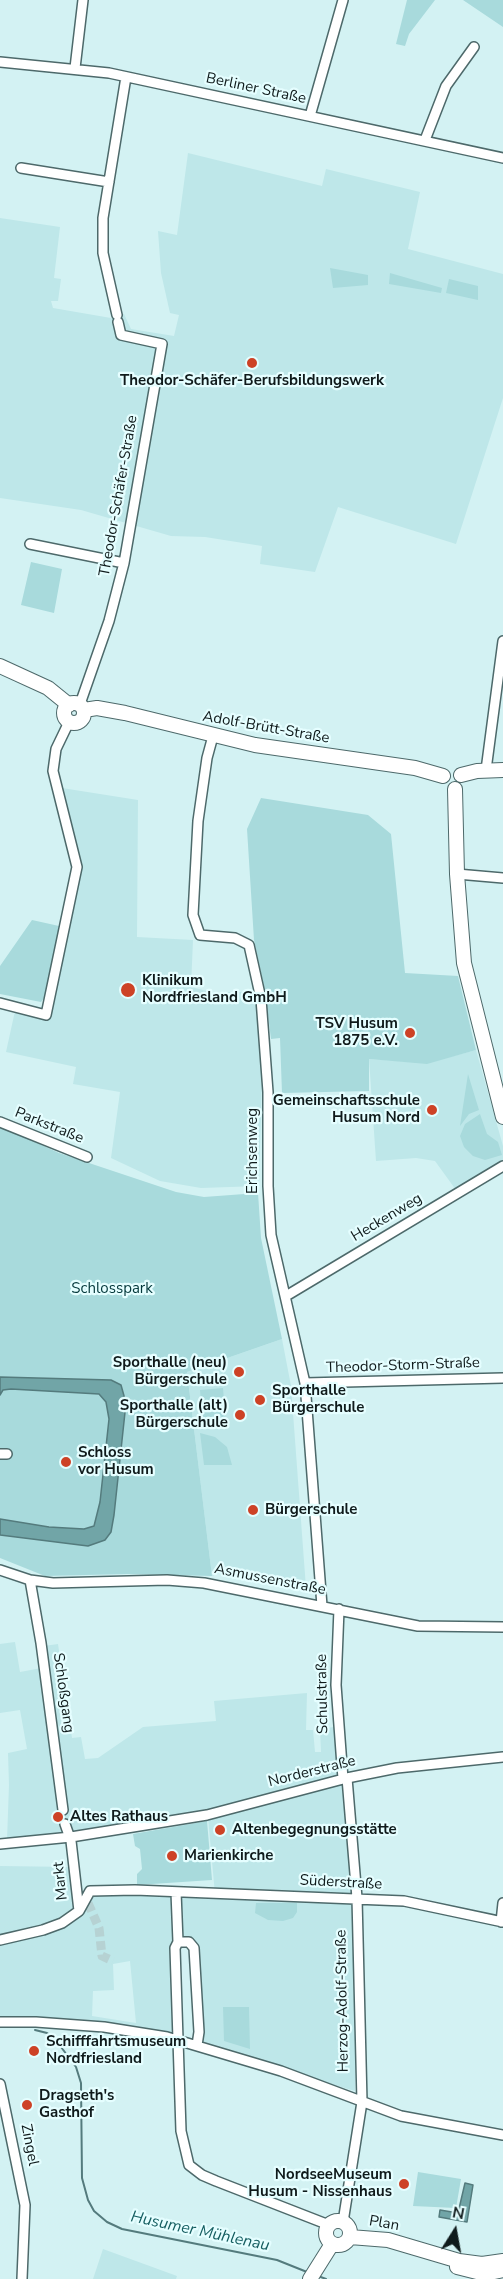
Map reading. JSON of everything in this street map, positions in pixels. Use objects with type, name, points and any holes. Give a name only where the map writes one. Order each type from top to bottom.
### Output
[{"type":"main road","points":[[0,666],[48,688],[78,706],[83,719],[78,722],[69,722]]},
{"type":"main road","name":"Adolf-Brütt-Straße","points":[[78,706],[125,713],[213,736],[283,750],[416,768],[443,776],[450,770],[461,775]]},
{"type":"main road","points":[[443,776],[447,788],[455,789],[461,784],[461,775],[486,770],[503,770]]},
{"type":"main road","points":[[455,789],[457,874],[464,963],[498,1086],[503,1117]]},
{"type":"main road","points":[[310,2279],[332,2244],[341,2246],[350,2237],[348,2226],[336,2223]]},
{"type":"main road","name":"Herzog-Adolf-Straße","points":[[332,2244],[326,2232],[336,2223]]},
{"type":"main road","name":"Plan","points":[[350,2237],[388,2240],[446,2259],[482,2264],[503,2262]]},
{"type":"main road","name":"Plan","points":[[446,2259],[456,2266],[477,2273],[496,2274],[503,2270]]},
{"type":"street","points":[[75,68],[83,0]]},
{"type":"street","points":[[310,116],[343,0]]},
{"type":"street","points":[[425,140],[446,86],[474,47]]},
{"type":"street","name":"Berliner Straße","points":[[0,62],[75,68],[126,77],[503,158]]},
{"type":"street","points":[[21,168],[109,183],[126,77]]},
{"type":"street","name":"Theodor-Schäfer-Straße","points":[[78,706],[109,621],[124,563],[162,344],[121,335],[103,253],[103,218],[109,183]]},
{"type":"street","points":[[30,544],[124,563]]},
{"type":"street","points":[[486,770],[503,641]]},
{"type":"street","points":[[0,1003],[46,1015],[77,867],[53,771],[56,749],[69,722]]},
{"type":"street","name":"Erichsenweg","points":[[213,736],[207,758],[197,830],[193,915],[200,935],[235,938],[249,945],[261,999],[267,1070],[268,1186],[272,1235],[305,1383],[321,1606]]},
{"type":"street","points":[[457,874],[503,878]]},
{"type":"street","name":"Parkstraße","points":[[0,1122],[87,1157]]},
{"type":"street","name":"Heckenweg","points":[[286,1296],[503,1166]]},
{"type":"street","name":"Theodor-Storm-Straße","points":[[305,1383],[503,1378]]},
{"type":"street","name":"Asmussenstraße","points":[[0,1570],[30,1580],[53,1583],[176,1581],[204,1583],[418,1626],[503,1627]]},
{"type":"street","name":"Schloßgang","points":[[30,1580],[41,1643],[63,1810]]},
{"type":"street","name":"Schulstraße","points":[[339,1609],[336,1685],[345,1779]]},
{"type":"street","name":"Norderstraße","points":[[71,1837],[207,1815],[345,1779],[419,1765],[503,1757]]},
{"type":"street","name":"Herzog-Adolf-Straße","points":[[336,2223],[362,2102],[357,1898],[345,1779]]},
{"type":"street","points":[[0,1844],[71,1837],[65,1824]]},
{"type":"street","name":"Markt","points":[[71,1837],[79,1911]]},
{"type":"street","name":"Markt","points":[[79,1911],[90,1891],[176,1892]]},
{"type":"street","points":[[176,1892],[178,1942],[175,1948],[181,2131],[189,2165],[202,2175],[216,2181],[336,2223]]},
{"type":"street","name":"Süderstraße","points":[[176,1892],[404,1901],[502,1922]]},
{"type":"street","points":[[502,1922],[503,1903]]},
{"type":"street","points":[[0,1940],[52,1926],[79,1911]]},
{"type":"street","points":[[178,1942],[189,1942],[194,1948],[199,2032],[197,2045]]},
{"type":"street","points":[[0,2022],[104,2027],[179,2040],[281,2071],[422,2122],[503,2135]]},
{"type":"street","name":"Zingel","points":[[0,2084],[4,2115],[25,2212],[22,2279]]},
{"type":"shaded area","name":"Theodor-Schäfer-Berufsbildungswerk","points":[[188,153],[322,186],[326,169],[420,192],[408,249],[503,274],[503,398],[456,544],[338,507],[315,572],[260,564],[262,546],[205,537],[171,536],[81,510],[0,498],[0,218],[60,227],[54,278],[61,279],[58,301],[51,301],[53,308],[111,318],[124,314],[131,329],[174,336],[179,315],[170,313],[161,273],[158,231],[177,235]]},
{"type":"shaded area","name":"Klinikum Nordfriesland GmbH","points":[[62,788],[138,800],[137,937],[193,940],[191,987],[211,992],[258,992],[262,1077],[259,1186],[201,1188],[160,1181],[111,1158],[120,1092],[73,1084],[76,1067],[6,1052],[15,1011],[50,1018],[81,864]]},
{"type":"shaded area","name":"Gemeinschaftsschule Husum Nord","points":[[476,1050],[503,1146],[503,1160],[456,1190],[435,1161],[416,1158],[376,1161],[369,1059],[427,1063]]},
{"type":"shaded area","name":"Bürgerschule","points":[[282,1339],[291,1386],[306,1588],[220,1573],[212,1576],[187,1372]]},
{"type":"shaded area","points":[[0,1377],[111,1380],[121,1385],[126,1403],[114,1515],[111,1532],[105,1540],[88,1546],[0,1535],[0,1519],[49,1527],[84,1529],[94,1526],[100,1502],[109,1419],[106,1402],[99,1394],[11,1389],[3,1390],[0,1395]]},
{"type":"shaded area","points":[[15,1642],[20,1672],[47,1667],[44,1646],[58,1644],[72,1738],[81,1737],[85,1759],[98,1758],[143,1727],[216,1721],[214,1701],[307,1693],[306,1730],[313,1730],[315,1752],[321,1752],[320,1729],[340,1726],[345,1776],[206,1811],[72,1833],[7,1840],[8,1753],[27,1749],[20,1710],[0,1713],[0,1644]]},
{"type":"shaded area","points":[[346,1781],[356,1899],[355,2091],[199,2044],[195,1945],[179,1940],[178,1894],[215,1894],[208,1817]]},
{"type":"shaded area","points":[[0,1866],[73,1867],[79,1910],[90,1892],[175,1893],[177,2038],[0,2019]],"holes":[[[130,1961],[136,2023],[92,2016],[93,1991],[114,1990],[113,1964]]]},
{"type":"shaded area","points":[[465,2183],[473,2185],[467,2222],[439,2217],[440,2210],[458,2213]]},
{"type":"shaded area","points":[[103,2249],[177,2276],[176,2279],[93,2279]]},
{"type":"green space","points":[[407,0],[435,0],[409,34],[405,46],[396,44]]},
{"type":"green space","points":[[463,0],[503,0],[503,27]]},
{"type":"green space","points":[[330,268],[368,275],[368,285],[333,288]]},
{"type":"green space","points":[[390,273],[442,288],[441,293],[389,284]]},
{"type":"green space","points":[[449,279],[478,286],[478,300],[446,293]]},
{"type":"green space","points":[[31,562],[62,569],[54,613],[21,605]]},
{"type":"green space","points":[[261,798],[368,815],[391,834],[405,973],[458,976],[476,1050],[427,1064],[369,1059],[369,1091],[282,1093],[280,1038],[271,1039],[265,991],[254,940],[247,829]]},
{"type":"green space","points":[[32,920],[59,926],[46,996],[41,1002],[0,994],[0,966]]},
{"type":"green space","points":[[468,1074],[479,1110],[469,1114],[460,1126]]},
{"type":"green space","points":[[480,1114],[487,1134],[498,1142],[502,1155],[485,1160],[473,1156],[464,1147],[460,1136],[465,1124]]},
{"type":"green space","name":"Schlosspark","points":[[0,1126],[59,1153],[176,1192],[204,1197],[258,1193],[261,1238],[282,1339],[187,1372],[212,1576],[127,1574],[45,1576],[0,1558]]},
{"type":"green space","points":[[223,1388],[226,1426],[203,1428],[200,1390]]},
{"type":"green space","points":[[200,1433],[215,1437],[227,1447],[232,1465],[204,1465]]},
{"type":"green space","points":[[207,1821],[212,1880],[137,1885],[137,1874],[142,1869],[140,1849],[135,1846],[133,1834]]},
{"type":"green space","points":[[256,1903],[297,1903],[297,1912],[293,1918],[283,1921],[268,1920],[255,1913]]},
{"type":"green space","points":[[223,2007],[249,2007],[250,2049],[224,2041]]},
{"type":"green space","points":[[418,2172],[461,2179],[456,2208],[413,2206]]},
{"type":"waterway","name":"Husumer Mühlenau","points":[[35,2030],[47,2033],[55,2039],[76,2067],[81,2083],[82,2178],[88,2200],[94,2211],[107,2222],[122,2229],[277,2260],[307,2272]]},
{"type":"waterway","name":"Husumer Mühlenau","points":[[318,2276],[326,2279]]},
{"type":"tunnel","points":[[88,1903],[99,1928],[102,1956],[113,1961]]},
{"type":"place","name":"Theodor-Schäfer-Berufsbildungswerk","points":[[252,363]]},
{"type":"place","name":"Klinikum Nordfriesland GmbH","points":[[128,990]]},
{"type":"place","name":"TSV Husum 1875 e.V.","points":[[410,1033]]},
{"type":"place","name":"Gemeinschaftsschule Husum Nord","points":[[432,1110]]},
{"type":"place","name":"Sporthalle (neu) Bürgerschule","points":[[239,1372]]},
{"type":"place","name":"Sporthalle Bürgerschule","points":[[260,1400]]},
{"type":"place","name":"Sporthalle (alt) Bürgerschule","points":[[240,1415]]},
{"type":"place","name":"Schloss vor Husum","points":[[66,1462]]},
{"type":"place","name":"Bürgerschule","points":[[253,1510]]},
{"type":"place","name":"Altes Rathaus","points":[[58,1817]]},
{"type":"place","name":"Altenbegegnungsstätte","points":[[220,1830]]},
{"type":"place","name":"Marienkirche","points":[[172,1856]]},
{"type":"place","name":"Schifffahrtsmuseum Nordfriesland","points":[[34,2051]]},
{"type":"place","name":"Dragseth's Gasthof","points":[[27,2105]]},
{"type":"place","name":"NordseeMuseum Husum - Nissenhaus","points":[[404,2184]]}]
